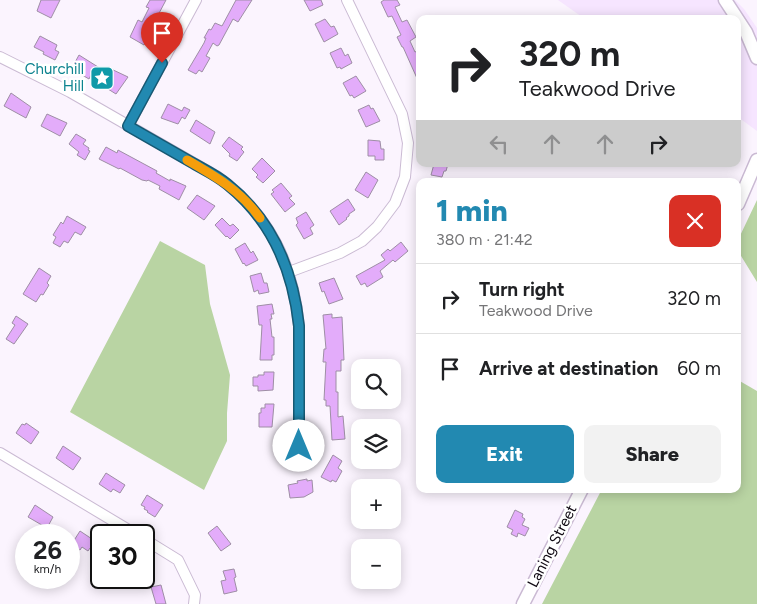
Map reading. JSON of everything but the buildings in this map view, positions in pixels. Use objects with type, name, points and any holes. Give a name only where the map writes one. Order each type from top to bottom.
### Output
[{"type":"street","points":[[128,126],[196,0]]},
{"type":"street","points":[[289,272],[345,251],[362,241],[381,222],[395,203],[405,177],[408,162],[408,139],[402,114],[347,0]]},
{"type":"street","points":[[725,0],[735,15]]},
{"type":"street","points":[[741,24],[757,58]]},
{"type":"street","points":[[0,57],[70,92],[218,178],[236,192],[267,226],[280,250],[295,294],[299,326],[299,446]]},
{"type":"street","points":[[741,197],[757,160]]},
{"type":"street","points":[[0,454],[118,524]]},
{"type":"street","name":"Laning Street","points":[[522,604],[580,493]]},
{"type":"street","points":[[155,546],[178,560],[195,595],[194,604]]},
{"type":"shaded area","points":[[558,0],[735,0],[744,9],[757,28],[757,131],[741,119],[741,15],[579,15]]},
{"type":"green space","points":[[757,200],[757,282],[741,256],[741,234]]},
{"type":"green space","points":[[160,241],[205,265],[210,304],[230,375],[227,441],[204,490],[70,412]]},
{"type":"green space","points":[[741,382],[757,391],[757,604],[542,604],[600,493],[741,493]]},
{"type":"slow traffic","points":[[187,160],[227,184],[260,218]]},
{"type":"place","name":"Churchill Hill","points":[[102,78]]},
{"type":"route","points":[[162,63],[128,126],[227,184],[256,212],[274,238],[289,272],[298,308],[299,446]]}]
